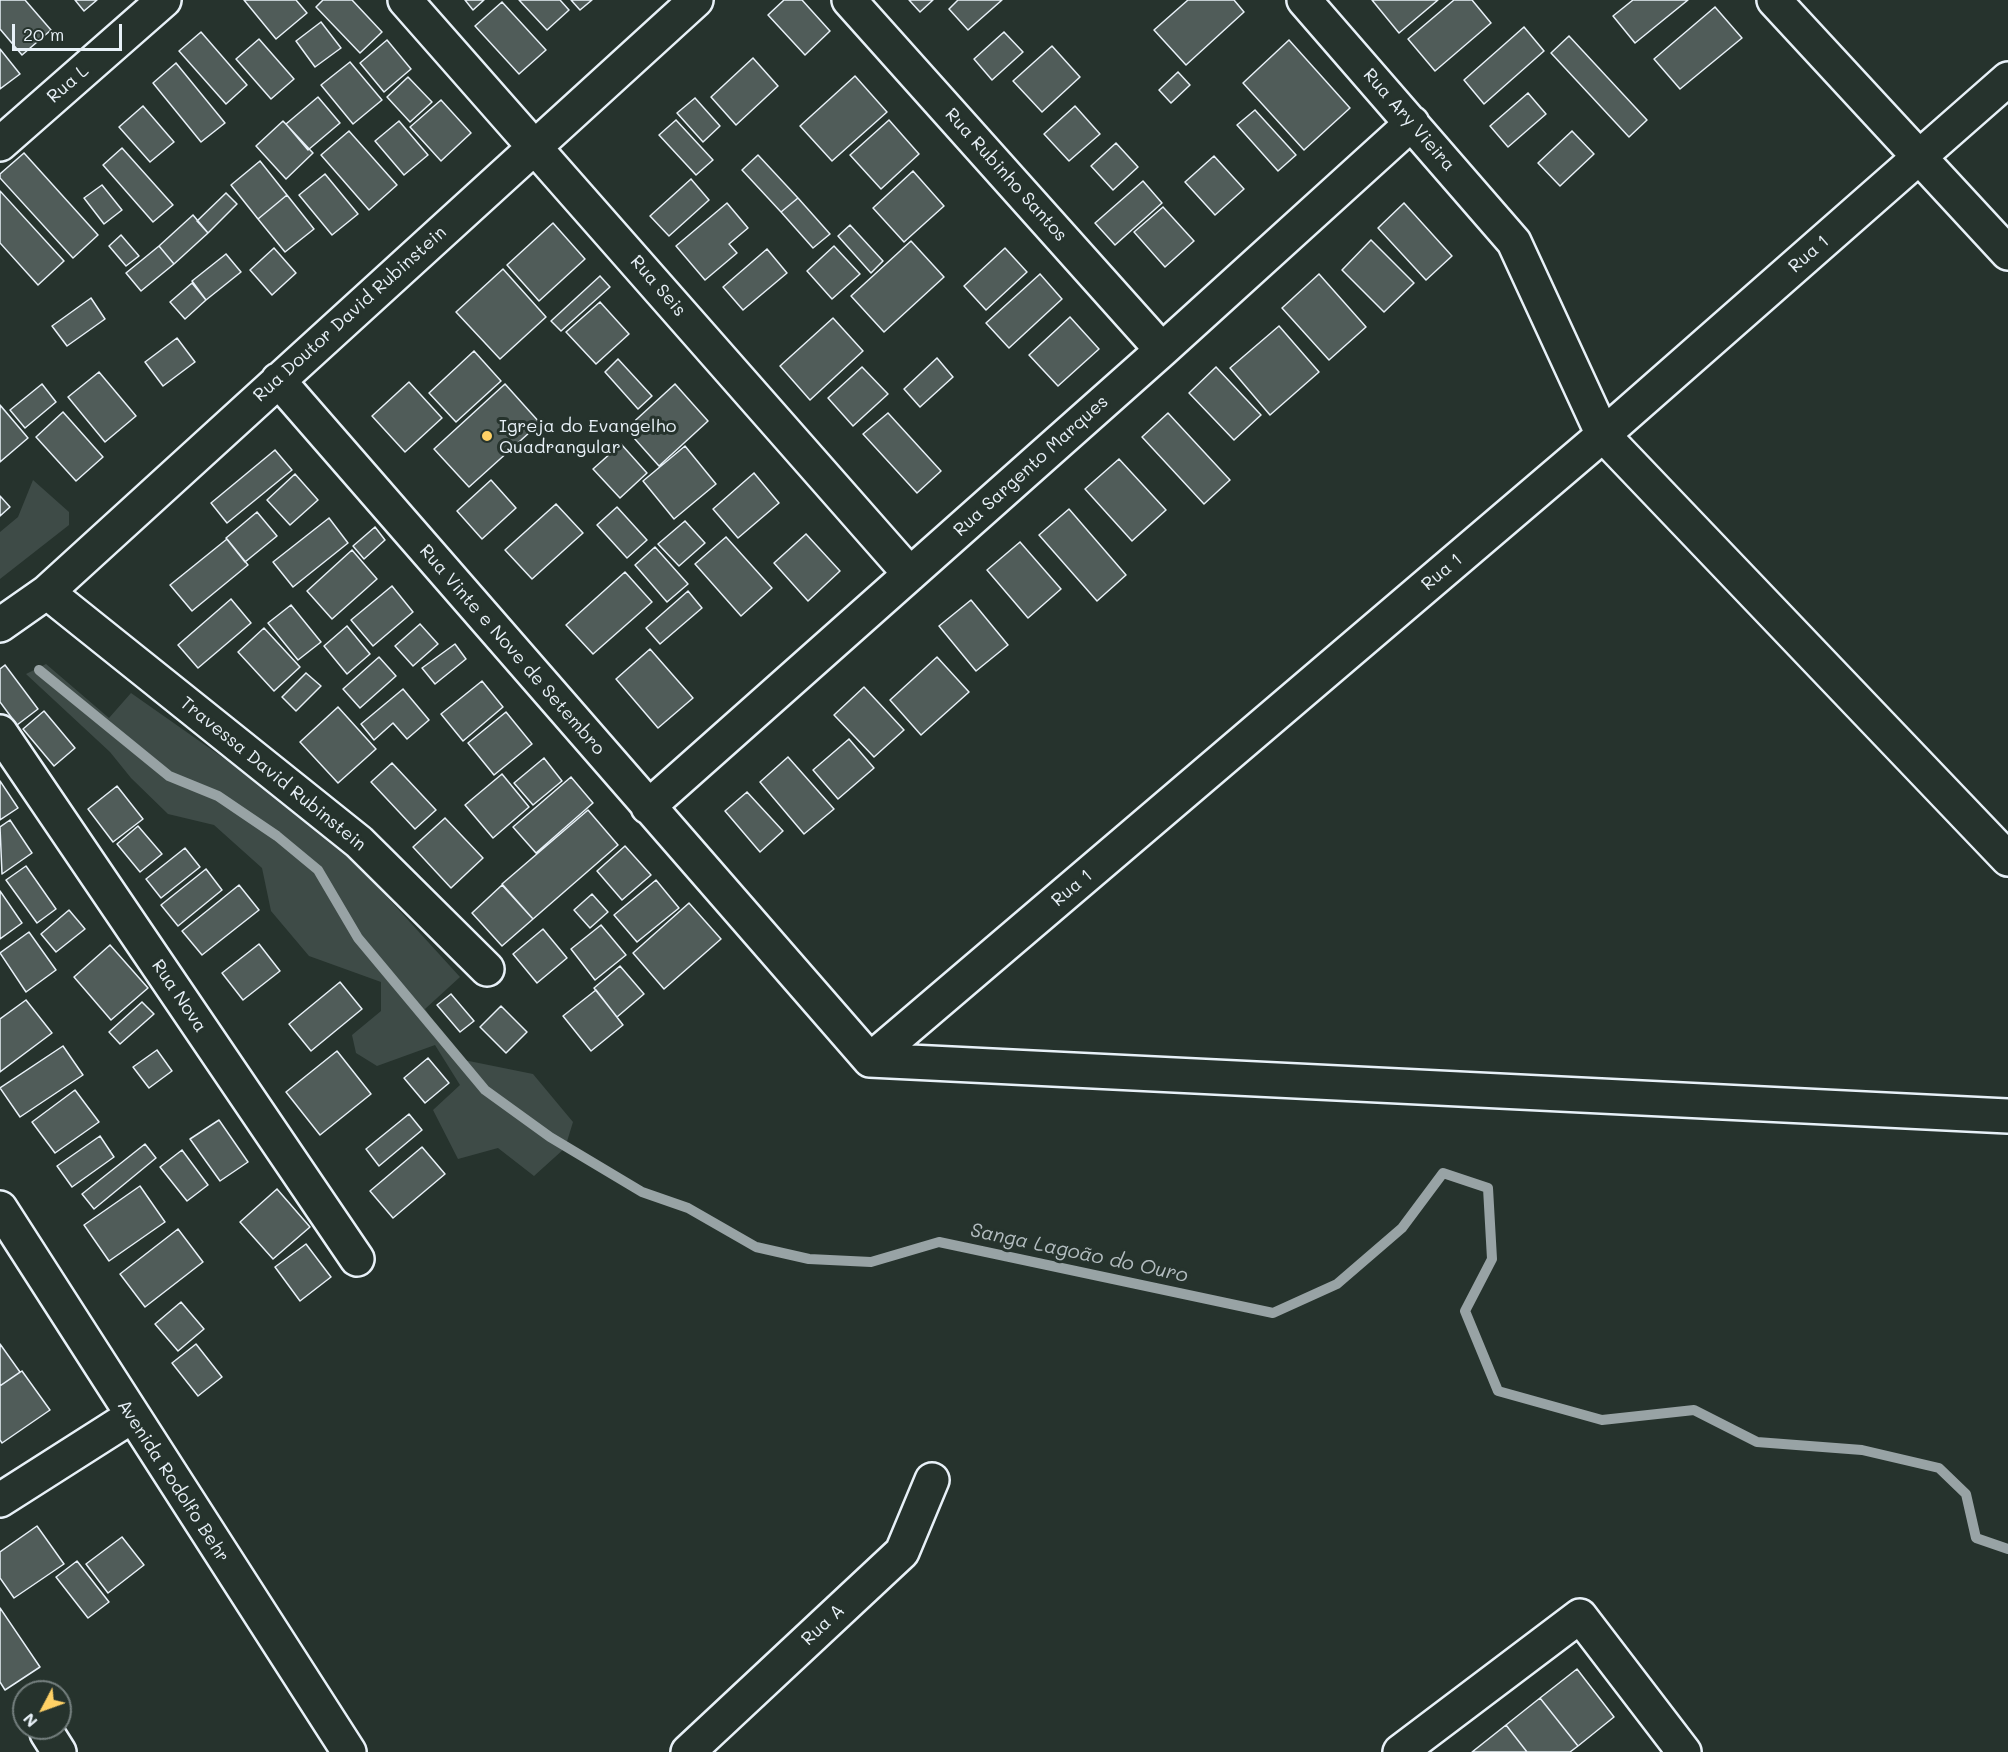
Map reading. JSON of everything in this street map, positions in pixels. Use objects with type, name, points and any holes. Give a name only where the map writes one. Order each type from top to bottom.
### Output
[{"type":"street","name":"Rua L","points":[[0,144],[164,0]]},
{"type":"street","name":"Rua Seis","points":[[405,0],[535,145],[910,574]]},
{"type":"street","name":"Rua Doutor David Rubinstein","points":[[0,625],[47,592],[696,0]]},
{"type":"street","name":"Rua Rubinho Santos","points":[[849,0],[1162,350]]},
{"type":"street","name":"Rua Ary Vieira","points":[[1304,0],[1514,242],[1603,435],[2008,859]]},
{"type":"street","points":[[1778,5],[2008,253]]},
{"type":"street","name":"Rua 1","points":[[870,1060],[1603,435],[2008,79]]},
{"type":"street","name":"Rua Sargento Marques","points":[[648,807],[1162,350],[1412,123]]},
{"type":"street","name":"Rua Vinte e Nove de Setembro","points":[[278,380],[870,1060]]},
{"type":"street","name":"Travessa David Rubinstein","points":[[47,592],[359,842],[487,969]]},
{"type":"street","name":"Rua Nova","points":[[0,732],[357,1259]]},
{"type":"street","points":[[870,1060],[2008,1116]]},
{"type":"street","name":"Avenida Rodolfo Behr","points":[[0,1208],[349,1752]]},
{"type":"street","points":[[0,1500],[132,1416]]},
{"type":"street","name":"Rua A","points":[[688,1752],[902,1552],[932,1480]]},
{"type":"street","points":[[1400,1752],[1580,1616],[1684,1752]]},
{"type":"shaded area","points":[[33,480],[69,512],[69,525],[0,579],[0,532],[18,517]]},
{"type":"shaded area","points":[[46,664],[109,718],[131,693],[326,830],[460,977],[425,1009],[459,1059],[533,1074],[573,1122],[565,1148],[534,1176],[498,1148],[458,1159],[433,1110],[460,1085],[435,1045],[377,1066],[356,1053],[352,1035],[381,1011],[381,982],[309,956],[271,911],[262,868],[214,825],[168,814],[131,778],[110,752],[26,674]]},
{"type":"building","points":[[0,0],[25,0],[51,30],[22,55],[0,29]]},
{"type":"building","points":[[75,0],[97,0],[84,11]]},
{"type":"building","points":[[244,0],[296,0],[307,13],[276,39]]},
{"type":"building","points":[[323,0],[352,0],[382,32],[360,53],[316,7]]},
{"type":"building","points":[[465,0],[484,0],[473,10]]},
{"type":"building","points":[[519,0],[560,0],[569,10],[547,30]]},
{"type":"building","points":[[571,0],[592,0],[580,10]]},
{"type":"building","points":[[784,0],[802,0],[830,31],[805,55],[768,15]]},
{"type":"building","points":[[909,0],[933,0],[920,12]]},
{"type":"building","points":[[958,0],[1002,0],[968,30],[949,9]]},
{"type":"building","points":[[1188,0],[1234,0],[1244,12],[1186,65],[1154,30]]},
{"type":"building","points":[[1372,0],[1438,0],[1399,33]]},
{"type":"building","points":[[1454,0],[1472,0],[1491,23],[1435,71],[1408,39]]},
{"type":"building","points":[[1633,0],[1688,0],[1635,43],[1613,16]]},
{"type":"building","points":[[502,2],[546,50],[519,74],[475,26]]},
{"type":"building","points":[[1715,7],[1742,38],[1680,89],[1654,59]]},
{"type":"building","points":[[321,22],[341,48],[315,67],[296,41]]},
{"type":"building","points":[[1524,27],[1544,51],[1484,104],[1464,80]]},
{"type":"building","points":[[201,32],[247,85],[226,104],[179,51]]},
{"type":"building","points":[[1004,32],[1023,52],[992,80],[974,59]]},
{"type":"building","points":[[1569,36],[1647,120],[1629,137],[1551,53]]},
{"type":"building","points":[[259,39],[294,79],[271,99],[236,59]]},
{"type":"building","points":[[387,40],[411,69],[384,92],[360,63]]},
{"type":"building","points":[[1289,40],[1350,108],[1304,150],[1243,83]]},
{"type":"building","points":[[1052,46],[1080,77],[1042,112],[1013,81]]},
{"type":"building","points":[[0,49],[20,74],[0,89]]},
{"type":"building","points":[[753,58],[778,86],[736,125],[711,97]]},
{"type":"building","points":[[350,62],[382,100],[353,124],[321,85]]},
{"type":"building","points":[[176,63],[225,123],[201,142],[153,83]]},
{"type":"building","points":[[1178,72],[1190,85],[1171,103],[1159,90]]},
{"type":"building","points":[[855,76],[887,112],[832,161],[800,126]]},
{"type":"building","points":[[408,77],[432,102],[410,122],[387,97]]},
{"type":"building","points":[[1528,93],[1546,114],[1508,147],[1490,126]]},
{"type":"building","points":[[318,97],[340,123],[308,150],[286,124]]},
{"type":"building","points":[[695,98],[720,126],[703,142],[677,113]]},
{"type":"building","points":[[441,100],[471,133],[441,161],[410,127]]},
{"type":"building","points":[[143,106],[174,142],[150,162],[119,127]]},
{"type":"building","points":[[1075,106],[1100,134],[1069,161],[1044,134]]},
{"type":"building","points":[[1255,110],[1296,155],[1278,171],[1237,125]]},
{"type":"building","points":[[676,120],[713,160],[696,175],[659,135]]},
{"type":"building","points":[[889,120],[919,154],[881,189],[850,155]]},
{"type":"building","points":[[283,121],[313,153],[286,179],[256,146]]},
{"type":"building","points":[[399,121],[428,155],[404,175],[375,141]]},
{"type":"building","points":[[349,131],[397,185],[369,210],[321,155]]},
{"type":"building","points":[[1572,131],[1594,154],[1560,186],[1538,163]]},
{"type":"building","points":[[1116,143],[1138,167],[1113,190],[1091,166]]},
{"type":"building","points":[[122,148],[173,205],[153,222],[103,165]]},
{"type":"building","points":[[24,153],[98,235],[73,258],[0,178],[0,174]]},
{"type":"building","points":[[758,155],[798,198],[781,212],[742,170]]},
{"type":"building","points":[[1214,156],[1244,189],[1215,215],[1185,182]]},
{"type":"building","points":[[260,161],[287,195],[258,219],[231,185]]},
{"type":"building","points":[[913,171],[944,206],[904,242],[873,208]]},
{"type":"building","points":[[325,174],[358,214],[332,235],[299,195]]},
{"type":"building","points":[[691,179],[709,200],[669,236],[650,216]]},
{"type":"building","points":[[1143,181],[1162,203],[1115,245],[1095,223]]},
{"type":"building","points":[[102,185],[122,210],[104,224],[84,198]]},
{"type":"building","points":[[0,191],[64,261],[38,285],[0,243]]},
{"type":"building","points":[[226,193],[237,204],[208,233],[197,221]]},
{"type":"building","points":[[287,195],[314,229],[285,252],[258,219]]},
{"type":"building","points":[[798,198],[830,234],[813,248],[781,212]]},
{"type":"building","points":[[727,203],[748,228],[729,244],[737,253],[705,280],[676,246]]},
{"type":"building","points":[[1404,203],[1452,256],[1426,280],[1378,228]]},
{"type":"building","points":[[1163,207],[1194,241],[1165,267],[1134,232]]},
{"type":"building","points":[[193,215],[208,233],[174,264],[159,246]]},
{"type":"building","points":[[553,223],[585,259],[539,301],[507,265]]},
{"type":"building","points":[[850,225],[883,261],[871,273],[838,236]]},
{"type":"building","points":[[121,235],[139,256],[126,266],[109,246]]},
{"type":"building","points":[[1371,240],[1414,283],[1384,312],[1342,270]]},
{"type":"building","points":[[911,241],[944,277],[884,332],[851,296]]},
{"type":"building","points":[[159,246],[174,264],[141,291],[126,273]]},
{"type":"building","points":[[834,246],[860,274],[832,299],[807,271]]},
{"type":"building","points":[[274,248],[296,273],[272,295],[250,270]]},
{"type":"building","points":[[1005,248],[1027,272],[986,310],[964,286]]},
{"type":"building","points":[[767,249],[787,273],[743,310],[723,287]]},
{"type":"building","points":[[226,254],[241,272],[206,300],[192,281]]},
{"type":"building","points":[[503,269],[546,317],[500,359],[456,312]]},
{"type":"building","points":[[1040,274],[1062,299],[1009,348],[986,323]]},
{"type":"building","points":[[1319,274],[1366,327],[1329,360],[1282,308]]},
{"type":"building","points":[[600,276],[610,287],[561,331],[551,321]]},
{"type":"building","points":[[192,283],[206,300],[185,319],[170,302]]},
{"type":"building","points":[[91,298],[105,319],[67,346],[52,326]]},
{"type":"building","points":[[600,302],[629,334],[596,364],[566,332]]},
{"type":"building","points":[[1070,317],[1099,349],[1058,386],[1029,355]]},
{"type":"building","points":[[833,318],[863,351],[810,400],[780,366]]},
{"type":"building","points":[[1279,326],[1319,372],[1270,415],[1230,368]]},
{"type":"building","points":[[177,338],[195,362],[163,386],[145,362]]},
{"type":"building","points":[[474,351],[501,381],[456,422],[429,393]]},
{"type":"building","points":[[937,358],[953,377],[920,407],[904,389]]},
{"type":"building","points":[[618,359],[652,396],[638,409],[605,372]]},
{"type":"building","points":[[862,367],[888,394],[853,426],[828,398]]},
{"type":"building","points":[[1216,367],[1261,415],[1234,440],[1189,393]]},
{"type":"building","points":[[99,372],[136,416],[105,442],[68,397]]},
{"type":"building","points":[[409,382],[442,418],[405,452],[372,416]]},
{"type":"building","points":[[42,384],[56,402],[25,428],[10,410]]},
{"type":"building","name":"Igreja do Evangelho Quadrangular","points":[[505,384],[540,423],[469,487],[434,449]]},
{"type":"building","points":[[675,384],[708,421],[659,466],[626,429]]},
{"type":"building","points":[[0,405],[28,438],[0,462]]},
{"type":"building","points":[[63,412],[103,457],[76,481],[36,437]]},
{"type":"building","points":[[888,413],[941,471],[917,493],[863,434]]},
{"type":"building","points":[[1168,413],[1230,480],[1204,504],[1142,437]]},
{"type":"building","points":[[621,444],[647,473],[620,498],[593,469]]},
{"type":"building","points":[[685,446],[716,484],[674,519],[643,481]]},
{"type":"building","points":[[275,450],[292,470],[227,523],[211,503]]},
{"type":"building","points":[[1119,459],[1166,510],[1132,541],[1085,489]]},
{"type":"building","points":[[754,473],[779,503],[738,538],[713,509]]},
{"type":"building","points":[[295,474],[318,500],[290,525],[267,500]]},
{"type":"building","points":[[491,480],[516,508],[482,539],[457,511]]},
{"type":"building","points":[[0,496],[10,507],[0,516]]},
{"type":"building","points":[[556,504],[583,533],[532,579],[505,550]]},
{"type":"building","points":[[617,507],[647,540],[627,558],[597,525]]},
{"type":"building","points":[[1069,509],[1126,575],[1097,601],[1039,535]]},
{"type":"building","points":[[257,512],[277,536],[245,562],[226,538]]},
{"type":"building","points":[[329,518],[348,543],[293,587],[273,562]]},
{"type":"building","points":[[685,521],[705,543],[679,566],[658,544]]},
{"type":"building","points":[[375,527],[385,540],[364,559],[353,546]]},
{"type":"building","points":[[806,534],[840,571],[808,601],[774,563]]},
{"type":"building","points":[[726,537],[772,588],[741,616],[695,564]]},
{"type":"building","points":[[227,539],[248,565],[192,611],[170,585]]},
{"type":"building","points":[[1020,542],[1061,589],[1028,618],[987,570]]},
{"type":"building","points":[[655,547],[688,584],[667,602],[635,565]]},
{"type":"building","points":[[352,550],[377,579],[332,619],[307,591]]},
{"type":"building","points":[[625,572],[652,602],[593,654],[566,625]]},
{"type":"building","points":[[392,586],[413,612],[373,646],[351,620]]},
{"type":"building","points":[[688,591],[702,608],[660,644],[646,628]]},
{"type":"building","points":[[231,599],[251,623],[198,668],[178,645]]},
{"type":"building","points":[[971,600],[1008,645],[976,671],[939,626]]},
{"type":"building","points":[[291,605],[321,642],[298,660],[268,623]]},
{"type":"building","points":[[420,624],[438,644],[413,666],[395,646]]},
{"type":"building","points":[[347,626],[370,654],[347,674],[324,646]]},
{"type":"building","points":[[264,628],[300,667],[274,691],[238,652]]},
{"type":"building","points":[[455,644],[466,659],[435,684],[422,668]]},
{"type":"building","points":[[650,649],[693,698],[658,728],[616,679]]},
{"type":"building","points":[[379,657],[396,676],[360,708],[343,689]]},
{"type":"building","points":[[937,657],[969,692],[921,735],[890,700]]},
{"type":"building","points":[[5,665],[38,709],[17,725],[0,702],[0,669]]},
{"type":"building","points":[[306,673],[321,686],[296,711],[282,697]]},
{"type":"building","points":[[482,681],[503,707],[463,741],[441,714]]},
{"type":"building","points":[[864,687],[904,730],[874,757],[834,715]]},
{"type":"building","points":[[403,689],[429,720],[407,739],[393,723],[374,740],[361,724]]},
{"type":"building","points":[[338,707],[376,749],[338,783],[300,742]]},
{"type":"building","points":[[44,711],[75,748],[54,766],[23,729]]},
{"type":"building","points":[[506,712],[532,744],[494,775],[468,743]]},
{"type":"building","points":[[849,739],[874,768],[838,799],[813,770]]},
{"type":"building","points":[[788,757],[834,809],[804,834],[760,782]]},
{"type":"building","points":[[544,758],[562,781],[533,805],[514,783]]},
{"type":"building","points":[[392,763],[436,810],[415,829],[371,782]]},
{"type":"building","points":[[502,774],[529,807],[493,838],[465,805]]},
{"type":"building","points":[[571,777],[593,803],[536,853],[513,827]]},
{"type":"building","points":[[0,781],[18,808],[0,820]]},
{"type":"building","points":[[117,786],[143,819],[113,842],[88,809]]},
{"type":"building","points":[[747,792],[783,831],[760,852],[725,811]]},
{"type":"building","points":[[588,810],[618,845],[533,919],[502,884]]},
{"type":"building","points":[[445,818],[483,858],[451,888],[413,847]]},
{"type":"building","points":[[10,820],[32,853],[2,874],[0,827]]},
{"type":"building","points":[[138,826],[162,854],[140,872],[117,844]]},
{"type":"building","points":[[625,846],[651,875],[622,900],[597,871]]},
{"type":"building","points":[[185,848],[200,867],[161,898],[146,879]]},
{"type":"building","points":[[26,866],[56,909],[37,923],[6,880]]},
{"type":"building","points":[[206,869],[222,890],[178,926],[161,905]]},
{"type":"building","points":[[656,880],[679,908],[637,942],[614,915]]},
{"type":"building","points":[[239,885],[259,910],[202,955],[182,931]]},
{"type":"building","points":[[502,885],[533,919],[502,946],[472,913]]},
{"type":"building","points":[[0,891],[22,923],[0,939]]},
{"type":"building","points":[[592,894],[608,912],[590,928],[574,910]]},
{"type":"building","points":[[689,903],[721,939],[664,989],[633,953]]},
{"type":"building","points":[[69,910],[85,929],[56,952],[41,934]]},
{"type":"building","points":[[601,925],[626,955],[595,980],[571,949]]},
{"type":"building","points":[[543,929],[567,958],[537,983],[513,954]]},
{"type":"building","points":[[29,932],[56,970],[26,992],[0,953]]},
{"type":"building","points":[[259,944],[280,971],[243,1000],[222,973]]},
{"type":"building","points":[[110,945],[148,988],[111,1020],[74,977]]},
{"type":"building","points":[[620,966],[644,994],[617,1017],[594,988]]},
{"type":"building","points":[[340,982],[362,1009],[311,1051],[289,1024]]},
{"type":"building","points":[[596,990],[623,1025],[591,1051],[563,1016]]},
{"type":"building","points":[[451,994],[474,1021],[460,1032],[437,1005]]},
{"type":"building","points":[[26,1000],[52,1033],[0,1072],[0,1019]]},
{"type":"building","points":[[142,1002],[154,1014],[120,1044],[109,1032]]},
{"type":"building","points":[[501,1006],[527,1032],[506,1053],[480,1027]]},
{"type":"building","points":[[63,1046],[83,1075],[20,1117],[0,1088]]},
{"type":"building","points":[[157,1050],[172,1071],[149,1088],[133,1067]]},
{"type":"building","points":[[337,1051],[371,1094],[320,1135],[286,1092]]},
{"type":"building","points":[[428,1058],[449,1083],[425,1103],[404,1078]]},
{"type":"building","points":[[75,1090],[99,1122],[55,1153],[32,1122]]},
{"type":"building","points":[[409,1114],[422,1130],[379,1166],[366,1149]]},
{"type":"building","points":[[219,1120],[248,1162],[220,1181],[190,1139]]},
{"type":"building","points":[[100,1136],[114,1157],[72,1187],[57,1166]]},
{"type":"building","points":[[145,1144],[156,1158],[94,1209],[82,1194]]},
{"type":"building","points":[[422,1147],[445,1174],[393,1218],[370,1191]]},
{"type":"building","points":[[182,1150],[208,1185],[187,1201],[160,1167]]},
{"type":"building","points":[[140,1186],[165,1222],[109,1261],[84,1225]]},
{"type":"building","points":[[277,1189],[310,1227],[273,1259],[240,1222]]},
{"type":"building","points":[[178,1229],[203,1262],[145,1307],[120,1274]]},
{"type":"building","points":[[306,1244],[331,1277],[300,1301],[275,1267]]},
{"type":"building","points":[[181,1302],[204,1329],[178,1351],[155,1324]]},
{"type":"building","points":[[0,1344],[20,1372],[0,1386]]},
{"type":"building","points":[[196,1344],[222,1377],[198,1396],[172,1363]]},
{"type":"building","points":[[22,1371],[50,1410],[2,1443],[0,1440],[0,1386]]},
{"type":"building","points":[[37,1526],[64,1564],[14,1598],[0,1578],[0,1552]]},
{"type":"building","points":[[122,1537],[144,1565],[108,1593],[86,1564]]},
{"type":"building","points":[[77,1561],[109,1602],[88,1618],[56,1577]]},
{"type":"building","points":[[0,1608],[40,1667],[20,1680],[12,1680],[12,1685],[5,1690],[0,1682]]},
{"type":"building","points":[[1577,1669],[1614,1717],[1578,1746],[1540,1698]]},
{"type":"building","points":[[1540,1698],[1578,1746],[1570,1752],[1527,1752],[1506,1725]]},
{"type":"building","points":[[1506,1725],[1527,1752],[1472,1752]]},
{"type":"waterway","name":"Sanga Lagoão do Ouro","points":[[39,670],[169,776],[218,796],[277,836],[318,870],[358,938],[485,1090],[550,1137],[642,1192],[688,1208],[756,1247],[809,1259],[871,1262],[939,1242],[1273,1313],[1337,1284],[1402,1228],[1443,1173],[1488,1188],[1492,1259],[1465,1311],[1498,1391],[1602,1420],[1694,1410],[1757,1442],[1862,1450],[1939,1468],[1966,1494],[1976,1538],[2008,1549]]},
{"type":"place","name":"Igreja do Evangelho Quadrangular","points":[[487,436]]}]
